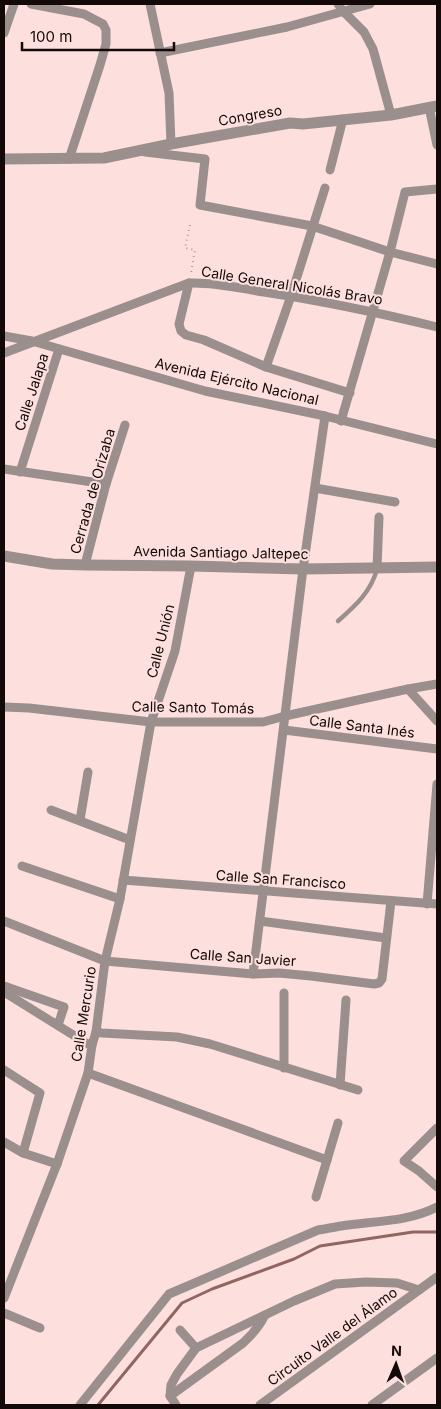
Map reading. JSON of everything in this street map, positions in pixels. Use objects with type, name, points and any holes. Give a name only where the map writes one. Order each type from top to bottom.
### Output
[{"type":"street","points":[[4,33],[14,4]]},
{"type":"street","points":[[32,4],[84,14],[103,24],[106,30],[106,44],[69,159]]},
{"type":"street","points":[[84,14],[85,4]]},
{"type":"street","points":[[150,4],[169,94],[171,144]]},
{"type":"street","points":[[160,53],[287,27],[341,8],[370,4]]},
{"type":"street","points":[[341,8],[364,32],[373,49],[391,114]]},
{"type":"street","points":[[433,106],[437,145]]},
{"type":"street","name":"Congreso","points":[[4,159],[104,158],[290,123],[303,124],[391,114],[433,106]]},
{"type":"street","points":[[330,170],[343,119]]},
{"type":"street","points":[[138,151],[205,159],[200,205],[312,226],[390,252],[437,264]]},
{"type":"street","points":[[266,367],[324,188]]},
{"type":"street","points":[[341,421],[390,252],[405,192],[437,190]]},
{"type":"street","name":"Calle General Nicolás Bravo","points":[[4,353],[189,283],[204,282],[373,312],[437,327]]},
{"type":"street","points":[[189,283],[179,324],[181,331],[186,335],[204,340],[266,367],[350,393]]},
{"type":"street","name":"Avenida Ejército Nacional","points":[[4,336],[59,349],[205,391],[325,416],[437,444]]},
{"type":"street","name":"Calle Jalapa","points":[[20,472],[59,349]]},
{"type":"street","points":[[253,974],[303,569],[325,416]]},
{"type":"street","name":"Cerrada de Orizaba","points":[[85,565],[106,484],[125,425]]},
{"type":"street","points":[[4,469],[106,484]]},
{"type":"street","points":[[315,488],[395,502]]},
{"type":"street","points":[[377,568],[380,517]]},
{"type":"street","name":"Avenida Santiago Jaltepec","points":[[4,556],[52,564],[85,565],[303,569],[437,567]]},
{"type":"street","name":"Calle Unión","points":[[151,722],[175,651],[191,566]]},
{"type":"street","name":"Calle Santo Tomás","points":[[4,707],[29,708],[151,722],[263,722],[437,684]]},
{"type":"street","points":[[408,689],[437,721]]},
{"type":"street","name":"Calle Mercurio","points":[[4,1298],[57,1164],[88,1073],[96,1032],[104,961],[120,899],[151,722]]},
{"type":"street","name":"Calle Santa Inés","points":[[284,730],[437,749]]},
{"type":"street","points":[[80,820],[88,772]]},
{"type":"street","points":[[427,904],[436,825],[437,784]]},
{"type":"street","points":[[51,810],[130,840]]},
{"type":"street","points":[[22,866],[120,899]]},
{"type":"street","name":"Calle San Francisco","points":[[123,880],[437,904]]},
{"type":"street","points":[[260,921],[386,938],[390,901]]},
{"type":"street","name":"Calle San Javier","points":[[4,921],[104,961],[253,974],[280,973],[374,984],[379,983],[382,979],[386,938]]},
{"type":"street","points":[[4,986],[64,1007],[58,1025]]},
{"type":"street","points":[[4,992],[92,1045]]},
{"type":"street","points":[[284,993],[284,1068]]},
{"type":"street","points":[[340,1085],[346,1000]]},
{"type":"street","points":[[96,1032],[177,1037],[210,1044],[358,1090]]},
{"type":"street","points":[[4,1070],[40,1093],[23,1153]]},
{"type":"street","points":[[88,1073],[327,1160]]},
{"type":"street","points":[[316,1196],[338,1123]]},
{"type":"street","points":[[437,1128],[404,1161],[437,1187]]},
{"type":"street","points":[[4,1142],[23,1153],[57,1164]]},
{"type":"street","points":[[80,1405],[169,1294],[318,1230],[393,1220],[426,1213],[437,1207]]},
{"type":"street","name":"Circuito Valle del Álamo","points":[[260,1405],[437,1276]]},
{"type":"street","name":"Circuito Valle del Álamo","points":[[170,1396],[177,1374],[196,1348],[294,1301],[335,1284],[397,1283],[419,1290]]},
{"type":"street","points":[[4,1313],[40,1328]]},
{"type":"street","name":"Circuito Valle del Álamo","points":[[170,1396],[248,1339],[266,1315]]},
{"type":"street","points":[[180,1330],[196,1348]]},
{"type":"street","points":[[372,1405],[437,1358]]},
{"type":"street","points":[[170,1396],[176,1405]]},
{"type":"lane","points":[[338,621],[367,593],[377,568]]},
{"type":"path","points":[[189,283],[195,250],[185,248],[190,225]]},
{"type":"waterway","points":[[98,1405],[182,1303],[212,1289],[294,1259],[320,1246],[413,1232],[437,1232]]}]
